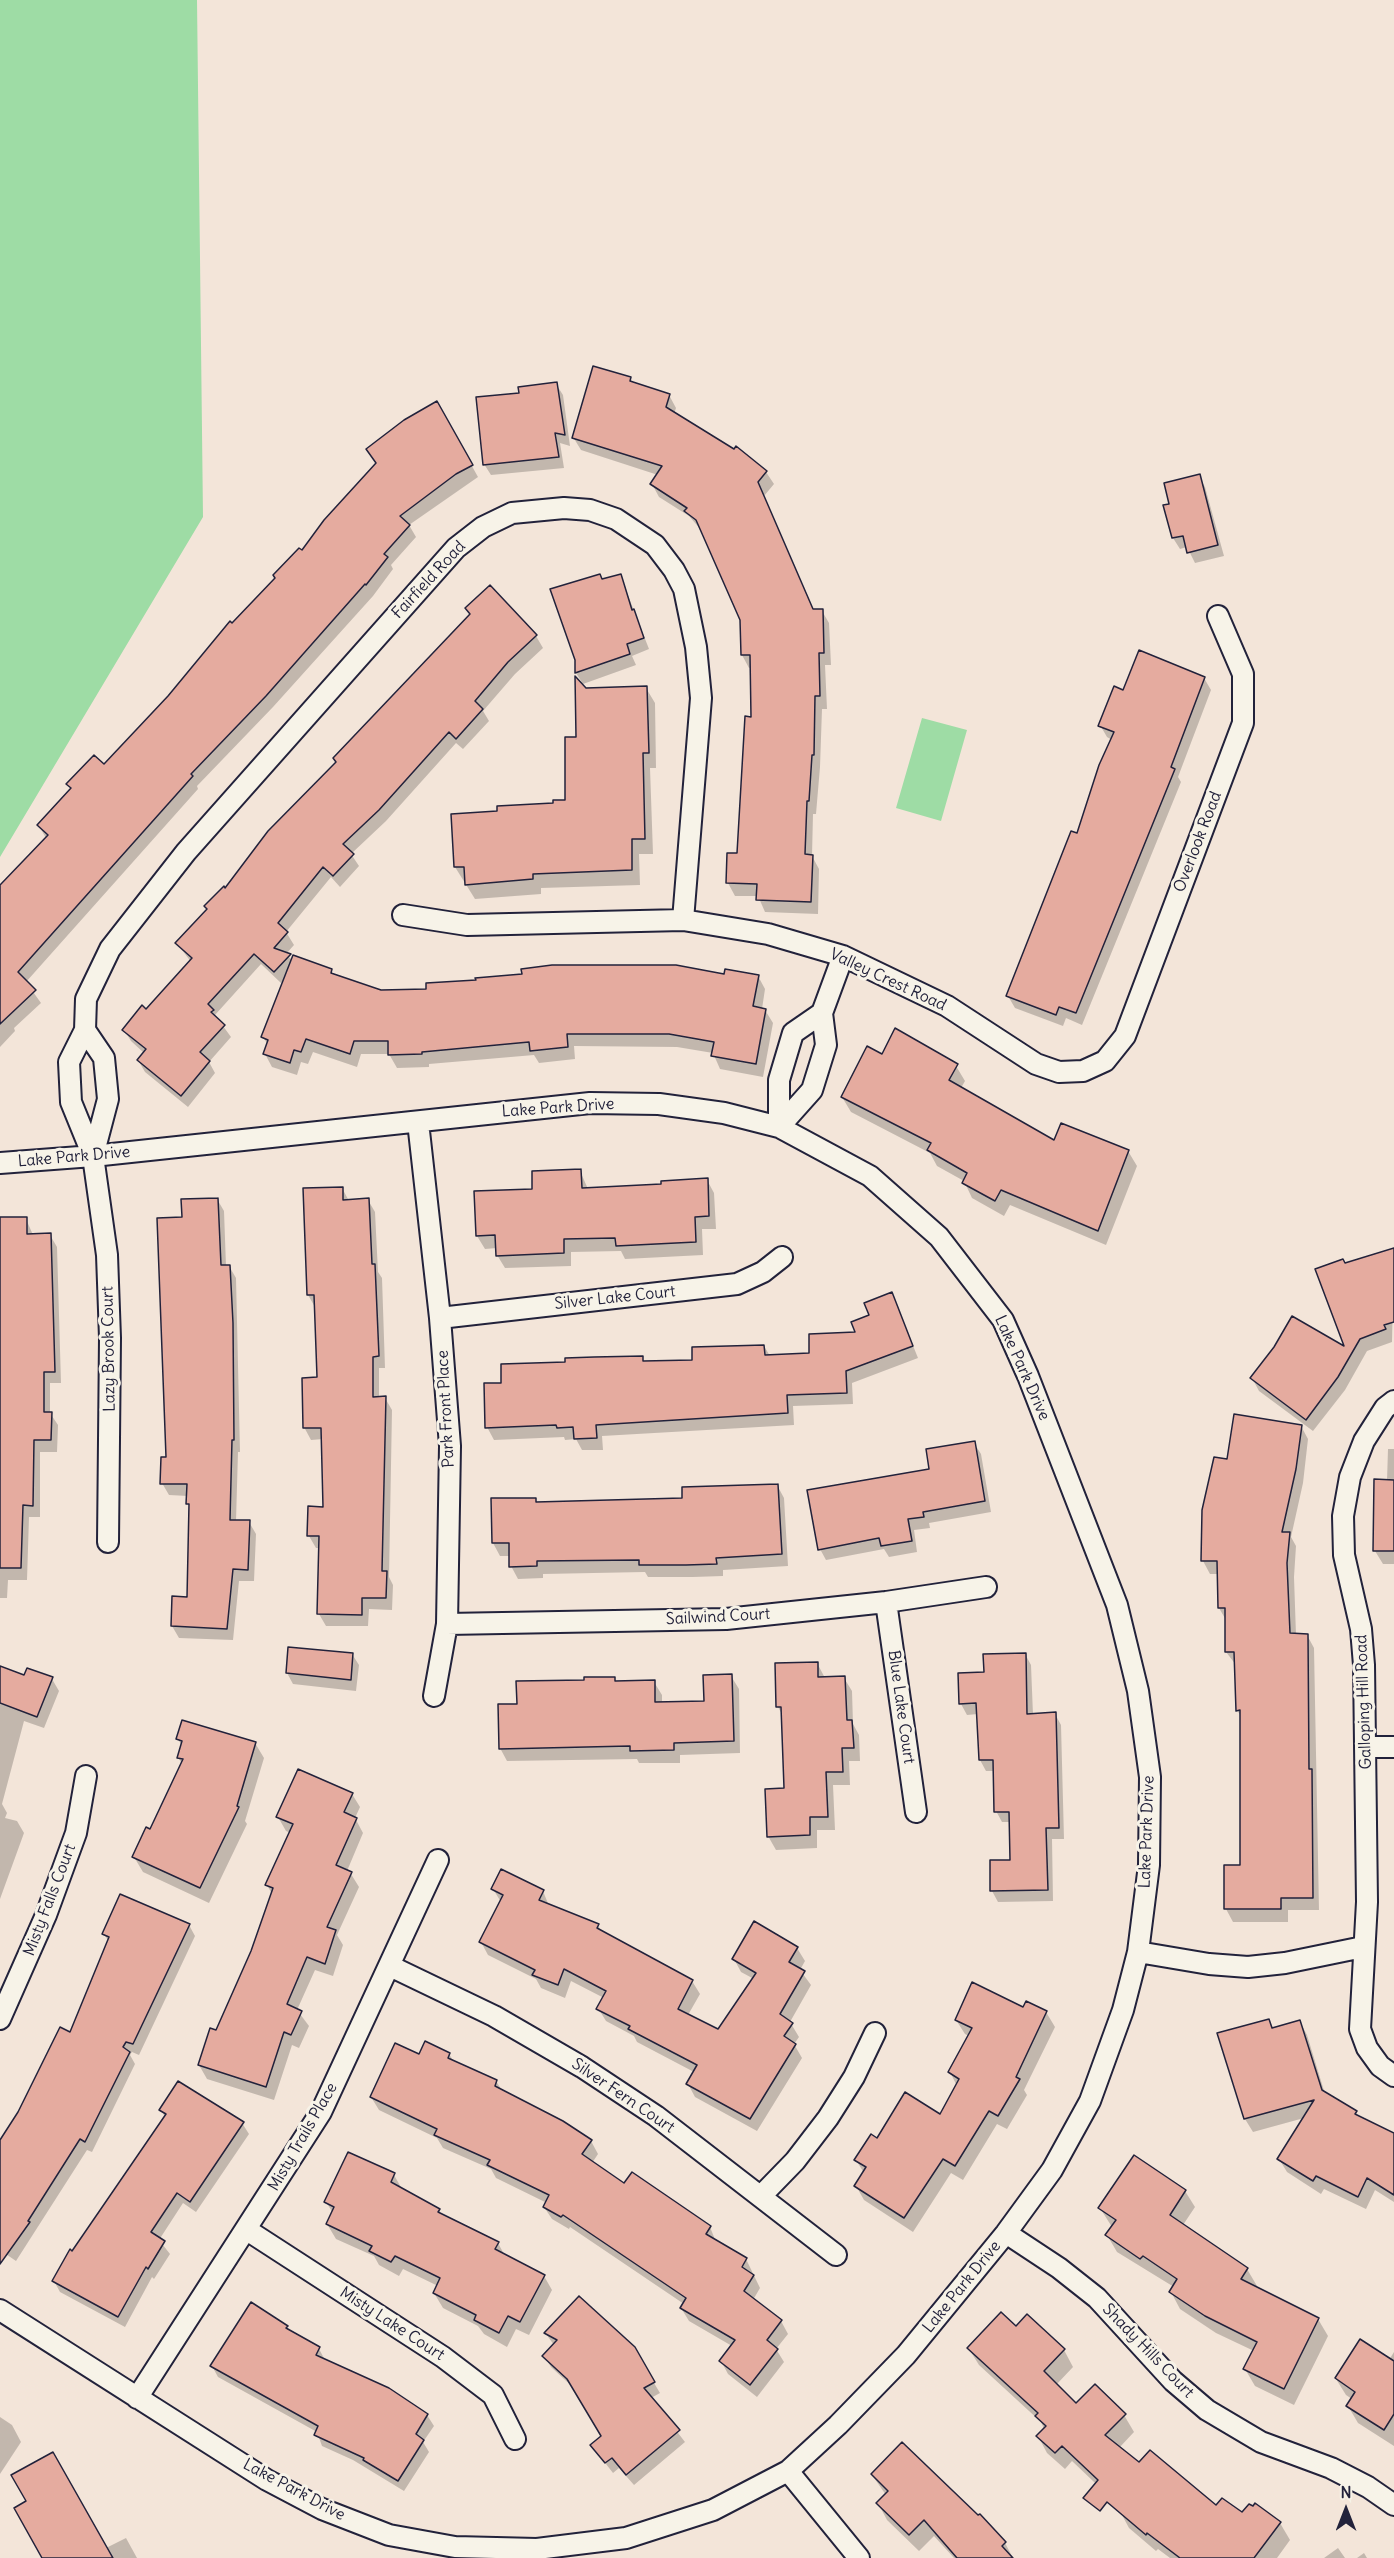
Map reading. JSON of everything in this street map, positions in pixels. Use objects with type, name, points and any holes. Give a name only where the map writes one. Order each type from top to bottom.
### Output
[{"type":"street","name":"Fairfield Road","points":[[93,1156],[71,1102],[69,1062],[84,1030],[86,999],[110,949],[186,852],[456,548],[483,527],[512,513],[564,508],[590,510],[616,519],[655,545],[674,570],[684,589],[696,646],[701,698],[683,920]]},
{"type":"street","name":"Overlook Road","points":[[1105,1060],[1125,1036],[1243,723],[1243,675],[1218,616]]},
{"type":"street","name":"Valley Crest Road","points":[[403,915],[467,925],[683,920],[768,934],[843,956],[947,1006],[1036,1064],[1059,1072],[1083,1071],[1105,1060]]},
{"type":"street","points":[[779,1127],[812,1090],[826,1045],[822,1013],[843,956]]},
{"type":"street","points":[[779,1127],[779,1080],[793,1033],[822,1013]]},
{"type":"street","points":[[84,1030],[104,1058],[108,1098],[93,1156]]},
{"type":"street","name":"Lake Park Drive","points":[[0,1163],[93,1156],[590,1103],[659,1104],[724,1113],[779,1127],[870,1176],[939,1237],[1003,1320],[1028,1376],[1117,1605],[1138,1691],[1150,1777],[1149,1865],[1138,1952],[1119,2028],[1090,2102],[1052,2170],[1006,2233],[906,2355],[838,2425],[788,2471],[713,2510],[626,2538],[537,2549],[455,2547],[389,2535],[322,2509],[267,2480],[0,2310]]},
{"type":"street","name":"Park Front Place","points":[[418,1122],[440,1317],[450,1446],[447,1624],[434,1696]]},
{"type":"street","name":"Lazy Brook Court","points":[[93,1156],[107,1255],[110,1338],[108,1542]]},
{"type":"street","name":"Silver Lake Court","points":[[440,1317],[737,1284],[763,1272],[782,1257]]},
{"type":"street","name":"Galloping Hill Road","points":[[1394,1401],[1385,1408],[1364,1441],[1350,1477],[1343,1516],[1344,1555],[1361,1629],[1366,1747],[1366,1902],[1360,2029],[1366,2048],[1380,2066],[1394,2076]]},
{"type":"street","name":"Sailwind Court","points":[[447,1624],[726,1619],[886,1602],[986,1587]]},
{"type":"street","name":"Blue Lake Court","points":[[886,1602],[916,1812]]},
{"type":"street","points":[[1366,1747],[1394,1747]]},
{"type":"street","name":"Misty Falls Court","points":[[0,2019],[46,1915],[76,1833],[86,1776]]},
{"type":"street","name":"Misty Trails Place","points":[[137,2398],[321,2112],[438,1860]]},
{"type":"street","points":[[1138,1952],[1209,1964],[1248,1967],[1285,1963],[1363,1947]]},
{"type":"street","name":"Silver Fern Court","points":[[390,1966],[494,2016],[582,2067],[656,2116],[836,2255]]},
{"type":"street","points":[[761,2196],[795,2161],[828,2118],[854,2077],[875,2033]]},
{"type":"street","name":"Misty Lake Court","points":[[247,2230],[443,2357],[494,2396],[515,2439]]},
{"type":"street","name":"Shady Hills Court","points":[[1006,2233],[1059,2268],[1097,2298],[1173,2381],[1207,2410],[1262,2442],[1331,2468],[1359,2482],[1394,2505]]},
{"type":"street","points":[[788,2471],[859,2558]]},
{"type":"green space","points":[[0,0],[197,0],[203,517],[0,857]]},
{"type":"green space","points":[[922,718],[967,730],[941,821],[896,808]]},
{"type":"building","points":[[593,366],[631,377],[630,381],[670,394],[666,407],[734,449],[736,446],[767,471],[758,482],[813,609],[823,609],[824,653],[819,653],[820,696],[815,696],[814,755],[812,755],[809,801],[807,801],[805,854],[813,855],[811,902],[756,900],[757,884],[726,883],[727,853],[737,853],[745,716],[751,717],[750,655],[741,655],[740,620],[696,520],[684,511],[687,508],[650,484],[662,466],[572,438]]},
{"type":"building","points":[[557,382],[565,435],[555,433],[559,457],[483,465],[476,397],[519,393],[518,387]]},
{"type":"building","points":[[437,401],[473,465],[456,474],[400,516],[410,525],[384,554],[388,557],[366,585],[266,696],[191,774],[193,776],[18,972],[36,990],[0,1024],[0,885],[48,835],[37,825],[71,788],[66,784],[94,755],[104,764],[168,696],[230,621],[232,623],[275,578],[273,575],[299,548],[302,550],[324,520],[376,463],[366,449],[404,420]]},
{"type":"building","points":[[1200,474],[1218,545],[1187,553],[1183,536],[1172,538],[1163,505],[1169,504],[1164,483]]},
{"type":"building","points":[[600,574],[602,579],[621,574],[632,610],[634,609],[644,638],[627,644],[630,654],[575,673],[575,660],[550,589]]},
{"type":"building","points":[[490,585],[537,635],[508,662],[475,701],[483,709],[456,739],[449,732],[379,810],[343,844],[354,854],[333,876],[323,867],[278,923],[288,932],[274,948],[291,954],[274,972],[254,954],[208,1004],[214,1010],[211,1012],[225,1025],[200,1052],[210,1061],[181,1096],[137,1060],[146,1049],[122,1030],[142,1005],[146,1009],[192,958],[175,943],[207,909],[204,906],[224,886],[225,888],[268,831],[336,762],[333,758],[470,614],[465,608]]},
{"type":"building","points":[[1139,650],[1205,677],[1171,767],[1175,769],[1076,1013],[1059,1007],[1056,1015],[1006,996],[1071,831],[1077,833],[1099,765],[1114,732],[1098,726],[1114,686],[1123,690]]},
{"type":"building","points":[[575,676],[586,688],[647,686],[649,753],[643,753],[645,839],[632,839],[632,870],[533,874],[533,879],[465,885],[464,867],[454,867],[451,814],[497,811],[497,806],[553,803],[553,800],[565,800],[565,737],[576,737]]},
{"type":"building","points":[[293,955],[332,969],[331,973],[381,990],[426,989],[426,983],[522,974],[521,969],[552,965],[676,965],[724,974],[725,969],[759,975],[753,1006],[766,1009],[756,1064],[711,1056],[714,1042],[669,1034],[567,1034],[568,1047],[530,1051],[529,1042],[422,1052],[422,1054],[388,1055],[388,1041],[354,1041],[350,1054],[306,1039],[301,1052],[294,1050],[290,1063],[263,1054],[268,1040],[261,1037]]},
{"type":"building","points":[[895,1028],[958,1064],[949,1080],[1054,1140],[1061,1123],[1129,1150],[1098,1231],[1001,1190],[995,1201],[962,1183],[967,1173],[927,1150],[931,1143],[841,1097],[867,1046],[882,1054]]},
{"type":"building","points":[[581,1169],[582,1188],[661,1184],[661,1181],[708,1178],[709,1216],[695,1217],[696,1242],[616,1246],[615,1238],[564,1239],[564,1253],[496,1256],[495,1235],[476,1236],[474,1191],[532,1189],[532,1171]]},
{"type":"building","points":[[343,1187],[343,1200],[369,1198],[372,1264],[375,1264],[379,1356],[373,1357],[373,1397],[386,1396],[382,1571],[387,1571],[386,1598],[362,1598],[362,1615],[317,1614],[319,1536],[307,1536],[308,1506],[323,1507],[321,1428],[303,1428],[302,1378],[317,1377],[314,1295],[307,1295],[303,1188]]},
{"type":"building","points":[[218,1198],[221,1265],[230,1265],[233,1323],[234,1440],[232,1440],[230,1520],[250,1520],[248,1570],[233,1569],[227,1629],[171,1626],[172,1596],[187,1597],[189,1504],[186,1504],[187,1484],[160,1484],[161,1457],[166,1457],[157,1218],[182,1217],[181,1199]]},
{"type":"building","points":[[0,1217],[27,1217],[27,1234],[51,1233],[55,1372],[44,1372],[44,1412],[52,1412],[51,1440],[34,1440],[33,1506],[23,1505],[21,1568],[0,1568]]},
{"type":"building","points":[[1394,1248],[1394,1322],[1384,1325],[1386,1329],[1360,1339],[1338,1377],[1306,1420],[1250,1378],[1274,1347],[1292,1316],[1344,1346],[1315,1269],[1343,1259],[1345,1263]]},
{"type":"building","points":[[892,1292],[913,1346],[846,1371],[847,1393],[787,1395],[788,1413],[596,1425],[597,1438],[574,1439],[573,1427],[557,1428],[556,1425],[485,1428],[484,1383],[501,1383],[501,1364],[565,1362],[565,1358],[594,1357],[643,1356],[643,1361],[692,1360],[692,1347],[764,1345],[765,1355],[809,1353],[809,1334],[855,1332],[851,1322],[869,1315],[864,1303]]},
{"type":"building","points":[[1234,1414],[1302,1425],[1296,1469],[1282,1532],[1290,1532],[1287,1563],[1290,1633],[1308,1634],[1313,1898],[1281,1898],[1281,1909],[1224,1909],[1224,1865],[1240,1865],[1240,1710],[1236,1711],[1234,1652],[1225,1652],[1225,1608],[1218,1608],[1217,1561],[1201,1561],[1202,1510],[1214,1457],[1227,1459]]},
{"type":"building","points":[[975,1441],[985,1501],[923,1512],[924,1517],[908,1519],[912,1541],[881,1546],[879,1538],[818,1550],[807,1490],[929,1469],[926,1449]]},
{"type":"building","points":[[1374,1479],[1394,1480],[1394,1551],[1373,1551]]},
{"type":"building","points":[[778,1484],[782,1554],[716,1558],[717,1564],[639,1565],[639,1560],[537,1561],[537,1566],[509,1567],[509,1543],[492,1543],[491,1498],[536,1498],[536,1502],[682,1498],[682,1487]]},
{"type":"building","points":[[288,1647],[353,1653],[351,1680],[286,1673]]},
{"type":"building","points":[[1026,1653],[1027,1714],[1056,1712],[1059,1828],[1046,1828],[1048,1890],[990,1891],[990,1860],[1010,1860],[1009,1812],[994,1812],[993,1760],[979,1760],[976,1703],[959,1704],[958,1673],[984,1672],[983,1654]]},
{"type":"building","points":[[818,1662],[818,1677],[845,1676],[847,1720],[852,1720],[854,1748],[842,1748],[843,1772],[826,1772],[828,1817],[810,1817],[810,1835],[767,1837],[765,1789],[784,1788],[781,1707],[776,1707],[775,1663]]},
{"type":"building","points":[[0,1666],[24,1675],[27,1668],[53,1677],[37,1717],[0,1703]]},
{"type":"building","points":[[732,1674],[734,1741],[674,1743],[674,1750],[630,1751],[630,1746],[499,1749],[498,1704],[517,1704],[516,1681],[584,1680],[584,1677],[615,1677],[615,1681],[655,1680],[655,1702],[704,1701],[703,1675]]},
{"type":"building","points":[[182,1720],[256,1742],[237,1806],[239,1807],[200,1888],[132,1857],[146,1827],[150,1829],[183,1759],[177,1758],[182,1741],[176,1739]]},
{"type":"building","points":[[298,1769],[353,1793],[344,1812],[357,1818],[336,1865],[352,1872],[327,1927],[336,1930],[325,1964],[307,1957],[287,2004],[302,2011],[291,2035],[284,2032],[266,2087],[198,2065],[210,2028],[216,2030],[251,1951],[273,1888],[265,1885],[293,1824],[276,1817]]},
{"type":"building","points":[[501,1869],[544,1890],[539,1900],[599,1924],[597,1928],[693,1980],[678,2009],[718,2029],[756,1973],[732,1959],[754,1921],[798,1947],[789,1962],[805,1971],[780,2014],[793,2023],[784,2036],[796,2044],[750,2119],[686,2084],[697,2065],[628,2029],[630,2026],[596,2009],[606,1991],[564,1969],[558,1985],[532,1975],[535,1970],[479,1942],[503,1895],[491,1889]]},
{"type":"building","points":[[120,1894],[190,1924],[133,2044],[126,2042],[123,2047],[130,2052],[85,2142],[80,2139],[28,2221],[30,2222],[0,2264],[0,2140],[18,2112],[60,2027],[70,2032],[109,1937],[102,1934]]},
{"type":"building","points":[[972,1982],[1023,2007],[1026,2001],[1047,2011],[1016,2077],[1020,2079],[998,2116],[989,2111],[955,2166],[943,2159],[904,2218],[854,2186],[866,2167],[854,2160],[871,2134],[877,2138],[905,2092],[940,2114],[959,2079],[948,2072],[972,2028],[955,2020]]},
{"type":"building","points":[[1269,2019],[1272,2028],[1300,2020],[1322,2090],[1357,2111],[1355,2114],[1394,2133],[1394,2195],[1367,2178],[1358,2197],[1316,2176],[1313,2181],[1277,2159],[1314,2100],[1244,2119],[1217,2033]]},
{"type":"building","points":[[425,2041],[450,2053],[448,2058],[497,2080],[495,2086],[563,2121],[592,2140],[582,2154],[624,2183],[632,2172],[711,2226],[706,2234],[747,2258],[742,2267],[754,2275],[744,2291],[782,2320],[767,2340],[778,2349],[750,2385],[719,2361],[735,2340],[680,2308],[686,2298],[563,2215],[561,2217],[543,2207],[549,2195],[487,2165],[490,2160],[434,2135],[437,2129],[370,2097],[395,2043],[419,2054]]},
{"type":"building","points":[[178,2081],[244,2122],[190,2202],[177,2193],[151,2232],[165,2241],[148,2269],[146,2267],[118,2317],[52,2281],[70,2249],[72,2251],[166,2114],[159,2110]]},
{"type":"building","points":[[348,2152],[395,2173],[391,2182],[440,2209],[438,2212],[499,2242],[495,2249],[545,2275],[520,2322],[508,2316],[499,2333],[474,2320],[476,2315],[433,2293],[440,2278],[395,2256],[391,2262],[369,2251],[372,2246],[326,2224],[334,2207],[324,2202]]},
{"type":"building","points":[[1134,2155],[1186,2190],[1170,2215],[1248,2268],[1241,2279],[1319,2318],[1284,2389],[1243,2369],[1257,2342],[1205,2316],[1169,2292],[1177,2279],[1143,2256],[1140,2259],[1105,2235],[1116,2220],[1098,2208]]},
{"type":"building","points":[[579,2296],[635,2347],[655,2382],[644,2388],[680,2430],[626,2475],[612,2458],[605,2463],[590,2445],[601,2436],[567,2379],[542,2356],[557,2340],[544,2333]]},
{"type":"building","points":[[251,2302],[288,2326],[286,2328],[320,2347],[316,2355],[389,2388],[428,2414],[416,2434],[424,2440],[398,2481],[363,2460],[364,2458],[314,2435],[318,2426],[210,2366]]},
{"type":"building","points":[[1001,2312],[1016,2326],[1027,2314],[1065,2349],[1044,2371],[1076,2403],[1095,2384],[1126,2414],[1105,2435],[1139,2462],[1150,2450],[1216,2505],[1222,2498],[1242,2512],[1249,2504],[1253,2506],[1255,2503],[1281,2522],[1254,2558],[1180,2558],[1147,2533],[1146,2535],[1107,2502],[1100,2511],[1083,2498],[1098,2480],[1062,2446],[1055,2453],[1036,2436],[1046,2426],[1035,2416],[1038,2413],[967,2348]]},
{"type":"building","points":[[1360,2339],[1394,2361],[1394,2414],[1384,2430],[1346,2406],[1355,2392],[1335,2378]]},
{"type":"building","points":[[902,2442],[978,2515],[980,2514],[1006,2542],[1002,2546],[1013,2558],[957,2558],[924,2520],[909,2535],[876,2503],[888,2491],[871,2474]]},
{"type":"building","points":[[53,2452],[113,2558],[42,2558],[14,2508],[26,2501],[11,2475]]}]
